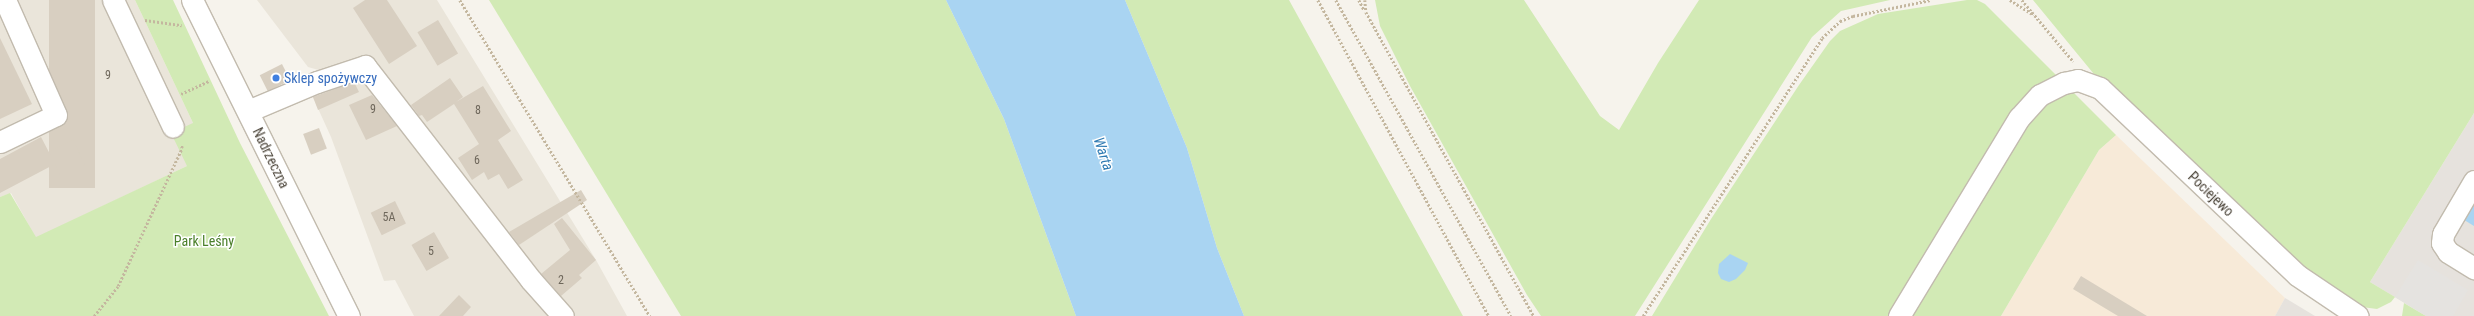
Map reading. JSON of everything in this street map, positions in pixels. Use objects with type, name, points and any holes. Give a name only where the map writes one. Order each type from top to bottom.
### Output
[{"type":"street","points":[[0,142],[56,115],[5,0]]},
{"type":"street","points":[[113,0],[173,127]]},
{"type":"street","name":"Nadrzeczna","points":[[192,0],[349,316]]},
{"type":"street","points":[[248,112],[317,82],[365,66],[531,280],[564,316]]},
{"type":"street","name":"Pociejewo","points":[[1899,316],[2019,118],[2040,95],[2064,83],[2078,80],[2100,88],[2297,275],[2358,316]]},
{"type":"street","points":[[2474,181],[2443,234],[2442,242],[2448,252],[2474,268]]},
{"type":"path","points":[[460,0],[650,316]]},
{"type":"path","points":[[1318,0],[1489,316]]},
{"type":"path","points":[[1336,0],[1511,316]]},
{"type":"path","points":[[1358,0],[1534,316]]},
{"type":"path","points":[[1364,0],[1366,12]]},
{"type":"path","points":[[1643,316],[1822,38],[1840,21],[1853,16],[1930,0]]},
{"type":"path","points":[[2010,0],[2036,16]]},
{"type":"path","points":[[2022,0],[2074,62]]},
{"type":"path","points":[[142,20],[185,25]]},
{"type":"path","points":[[177,96],[211,80]]},
{"type":"path","points":[[94,316],[118,286],[182,148],[173,127]]},
{"type":"shaded area","points":[[0,0],[135,0],[193,123],[187,166],[36,238],[11,193],[0,197]]},
{"type":"shaded area","points":[[257,0],[437,0],[596,260],[627,316],[414,316],[395,280],[384,281],[331,137],[311,93],[322,71],[308,67]]},
{"type":"shaded area","points":[[2474,113],[2474,316],[2426,316],[2370,282]]},
{"type":"shaded area","points":[[2116,135],[2285,298],[2275,316],[2001,316],[2099,150]]},
{"type":"shaded area","points":[[2418,260],[2468,290],[2453,316],[2426,316],[2395,297]]},
{"type":"shaded area","points":[[2285,298],[2315,316],[2275,316]]},
{"type":"green space","name":"Park Leśny","points":[[135,0],[173,0],[240,143],[329,316],[0,316],[0,197],[10,193],[36,237],[187,166],[171,133],[193,123]]},
{"type":"green space","points":[[489,0],[946,0],[1004,119],[1076,316],[681,316]]},
{"type":"green space","points":[[1125,0],[1289,0],[1463,316],[1244,316],[1217,248],[1187,148]]},
{"type":"green space","points":[[1375,0],[1524,0],[1600,116],[1619,130],[1658,63],[1699,0],[1890,0],[1841,11],[1812,37],[1635,316],[1541,316],[1527,295],[1410,86],[1380,26]]},
{"type":"green space","points":[[1967,0],[1977,0],[1985,4],[2116,135],[2099,150],[2001,316],[1652,316],[1711,219],[1799,85],[1830,41],[1840,31],[1878,14]]},
{"type":"green space","points":[[2033,0],[2474,0],[2474,113],[2370,282],[2395,297],[2391,302],[2377,309],[2362,307],[2313,276],[2287,254],[2154,124],[2113,89],[2098,79]]},
{"type":"green space","points":[[2404,303],[2426,316],[2402,316]]},
{"type":"water","name":"Warta","points":[[946,0],[1125,0],[1187,148],[1217,248],[1244,316],[1076,316],[1004,119]]},
{"type":"water","points":[[2474,197],[2474,226],[2461,218]]},
{"type":"water","points":[[1730,254],[1748,263],[1745,270],[1736,279],[1729,282],[1721,279],[1718,273],[1719,264]]},
{"type":"building","points":[[49,0],[95,0],[95,188],[49,188]]},
{"type":"building","points":[[365,0],[387,0],[417,46],[389,64],[353,8]]},
{"type":"building","points":[[438,20],[458,53],[438,66],[417,32]]},
{"type":"building","points":[[0,38],[32,104],[0,119]]},
{"type":"building","name":"Sklep spożywczy","points":[[282,64],[290,80],[268,91],[260,75]]},
{"type":"building","points":[[450,78],[463,97],[456,102],[483,86],[511,131],[498,140],[523,180],[508,189],[499,174],[488,180],[484,172],[472,180],[458,158],[479,144],[454,104],[427,122],[422,115],[419,116],[411,105]]},
{"type":"building","points":[[354,82],[359,92],[318,110],[313,97]]},
{"type":"building","points":[[372,95],[397,126],[366,140],[349,105]]},
{"type":"building","points":[[319,128],[327,149],[311,155],[303,134]]},
{"type":"building","points":[[41,137],[52,158],[49,152],[73,140],[85,165],[61,177],[55,164],[0,193],[0,159]]},
{"type":"building","points":[[581,190],[587,200],[519,245],[509,232]]},
{"type":"building","points":[[395,201],[406,223],[382,235],[371,213]]},
{"type":"building","points":[[562,218],[596,260],[579,275],[582,278],[561,296],[541,274],[570,250],[554,224]]},
{"type":"building","points":[[434,232],[449,258],[426,271],[411,245]]},
{"type":"building","points":[[2081,276],[2147,316],[2118,316],[2073,289]]},
{"type":"building","points":[[459,295],[471,307],[463,316],[439,316]]},
{"type":"place","name":"Sklep spożywczy","points":[[276,78]]}]
